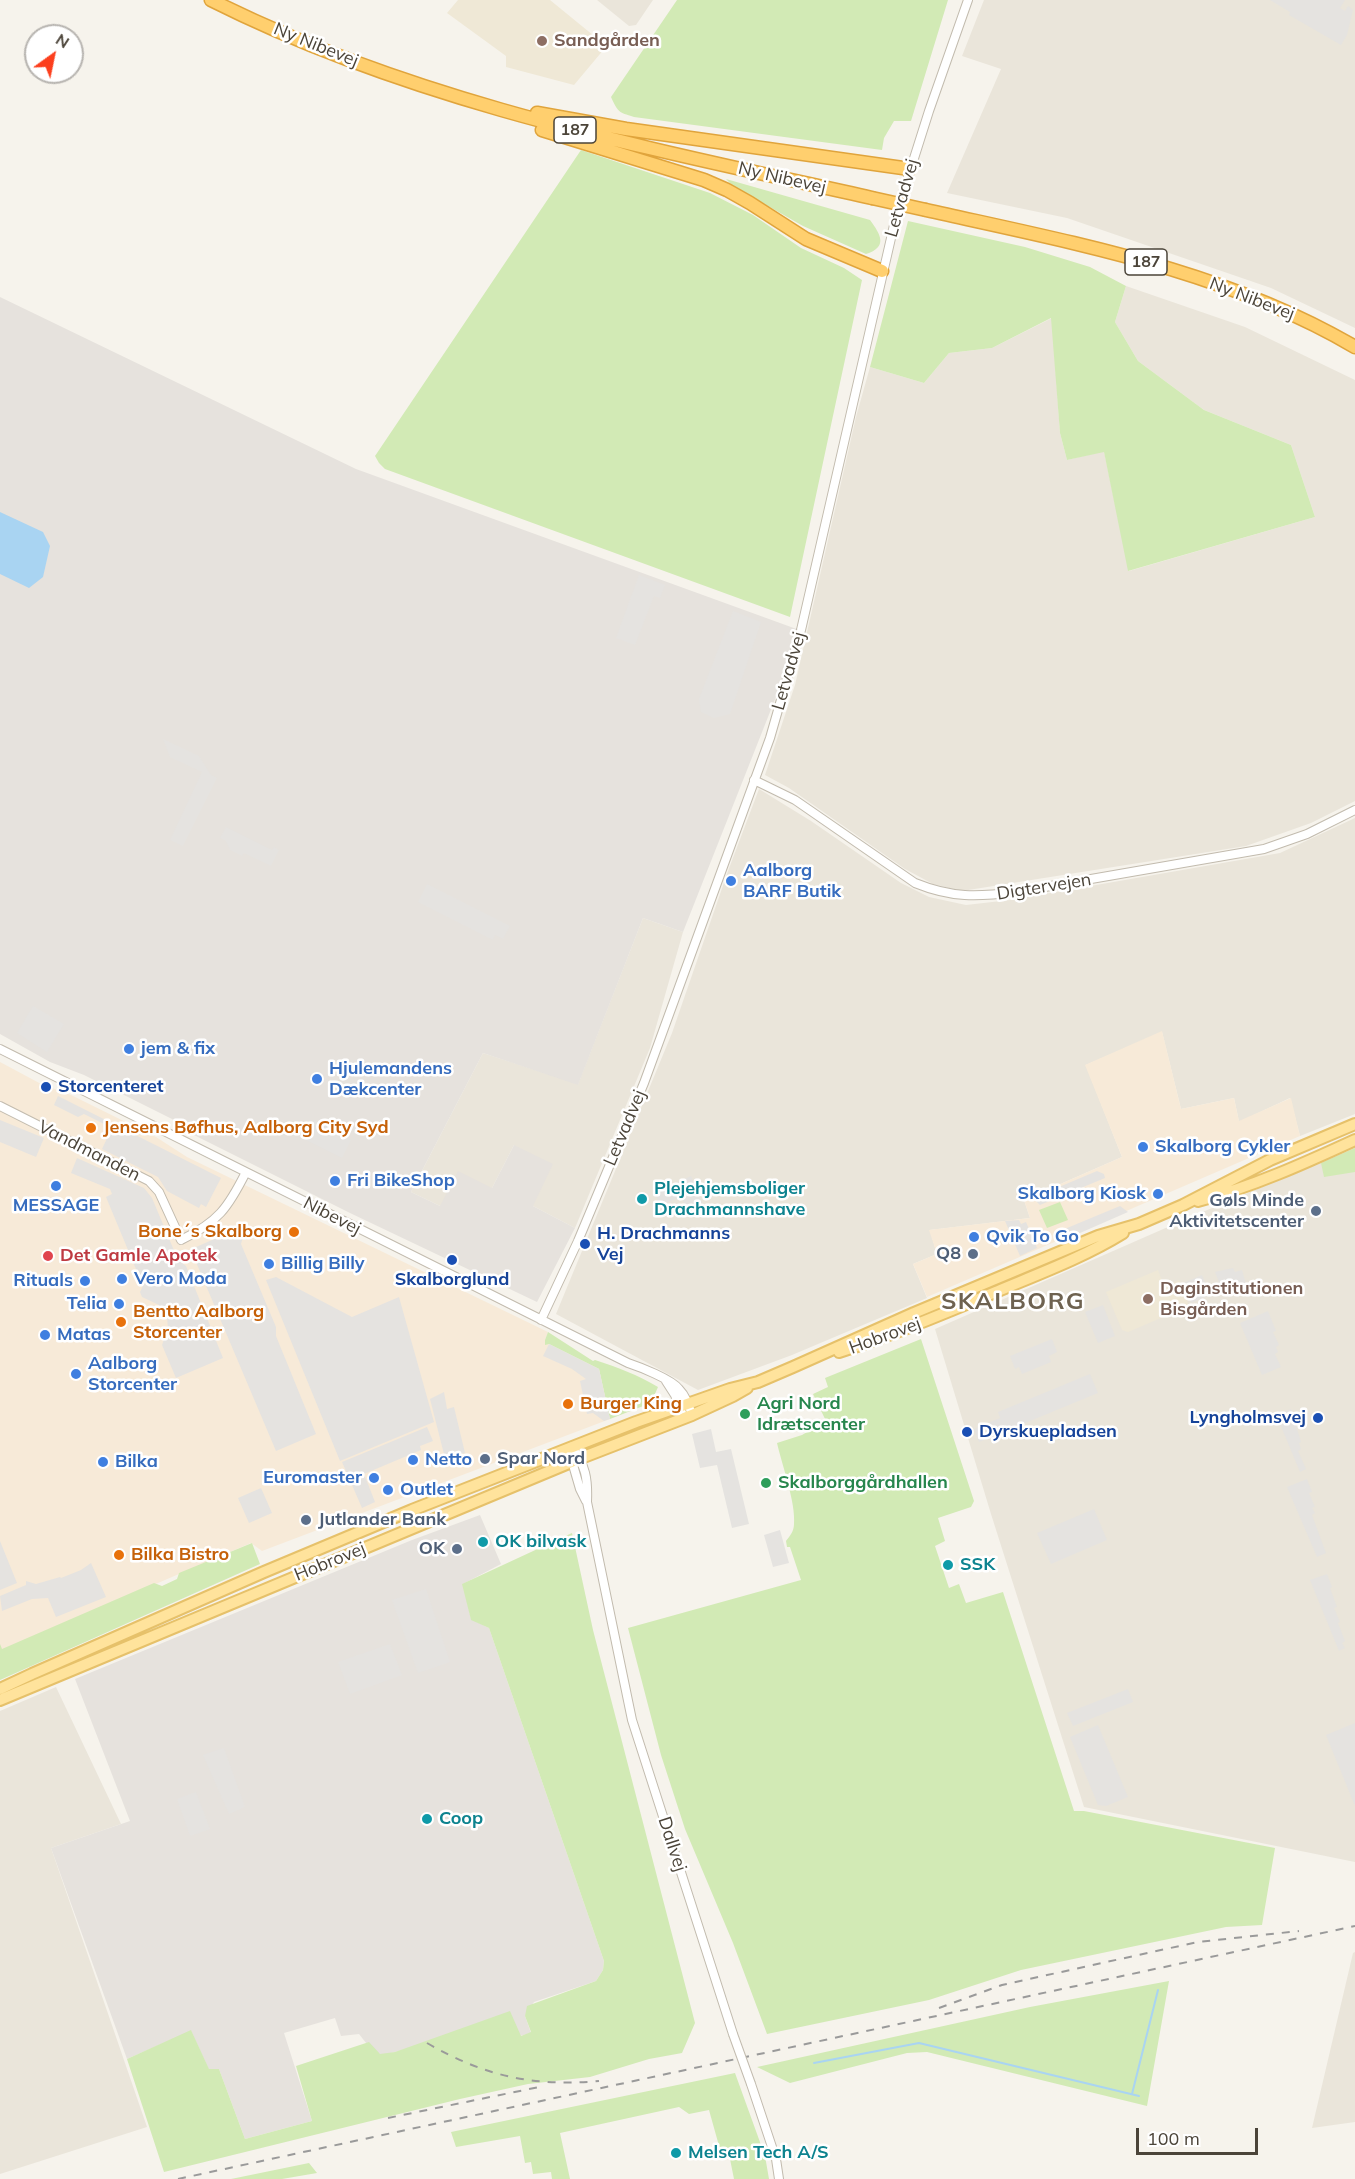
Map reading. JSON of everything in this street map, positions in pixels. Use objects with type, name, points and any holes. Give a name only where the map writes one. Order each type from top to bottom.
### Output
[{"type":"highway","name":"Ny Nibevej","points":[[212,0],[301,40],[392,75],[503,111],[571,129],[1079,245],[1165,267],[1238,291],[1316,324],[1355,347]]},
{"type":"highway","points":[[440,90],[606,126],[910,169]]},
{"type":"highway","points":[[503,111],[531,126],[704,180],[727,190],[806,239],[882,271]]},
{"type":"main road","name":"Hobrovej","points":[[0,1700],[576,1460],[688,1416],[793,1367],[886,1337],[1066,1263],[1103,1246],[1139,1224],[1183,1205],[1270,1160],[1355,1124]]},
{"type":"main road","name":"Hobrovej","points":[[1183,1205],[1225,1193],[1355,1140]]},
{"type":"main road","name":"Hobrovej","points":[[0,1689],[340,1540],[571,1447],[730,1389],[758,1382]]},
{"type":"street","name":"Letvadvej","points":[[541,1320],[579,1239],[644,1083],[770,738],[801,630],[882,271],[910,169],[968,0]]},
{"type":"street","name":"Digtervejen","points":[[754,780],[795,800],[915,883],[937,892],[977,897],[1264,849],[1307,834],[1355,810]]},
{"type":"street","name":"Nibevej","points":[[0,1049],[677,1386],[688,1416]]},
{"type":"street","name":"Vandmanden","points":[[0,1106],[149,1181],[159,1192],[182,1240],[209,1224],[228,1207],[246,1172]]},
{"type":"street","name":"Dallvej","points":[[571,1447],[576,1460],[580,1489],[587,1502],[632,1720],[733,2034],[776,2159],[779,2179]]},
{"type":"shaded area","name":"Sandgården","points":[[458,0],[550,0],[599,40],[598,43],[605,48],[574,85],[506,67],[506,56],[447,13]]},
{"type":"shaded area","points":[[597,0],[653,0],[636,25],[629,26]]},
{"type":"shaded area","points":[[984,0],[1355,0],[1355,328],[1271,288],[1067,218],[947,193],[1001,69],[962,56]]},
{"type":"shaded area","points":[[1270,0],[1345,0],[1340,8],[1345,11],[1348,6],[1353,10],[1347,35],[1341,45],[1289,15],[1290,12]]},
{"type":"shaded area","points":[[1126,286],[1245,327],[1355,380],[1355,801],[1311,823],[1246,846],[962,891],[933,884],[905,869],[789,788],[765,775],[795,685],[856,417],[870,367],[924,383],[949,353],[992,348],[1052,318],[1060,433],[1067,460],[1104,451],[1129,571],[1315,517],[1291,445],[1204,410],[1138,361],[1115,322]]},
{"type":"shaded area","points":[[0,297],[356,469],[802,631],[683,932],[643,918],[578,1085],[483,1053],[411,1192],[440,1206],[458,1171],[492,1188],[514,1145],[553,1164],[533,1206],[575,1228],[537,1302],[350,1213],[186,1131],[172,1119],[84,1075],[50,1062],[0,1034]]},
{"type":"shaded area","points":[[639,575],[665,585],[660,598],[654,596],[635,645],[616,638]]},
{"type":"shaded area","points":[[733,611],[761,622],[730,714],[714,718],[701,712],[699,699]]},
{"type":"shaded area","points":[[163,739],[199,756],[211,775],[217,778],[183,846],[170,840],[202,772],[170,757]]},
{"type":"shaded area","points":[[759,789],[811,821],[901,883],[929,897],[966,905],[1010,900],[1280,853],[1355,818],[1355,1114],[1300,1136],[1290,1098],[1239,1122],[1234,1098],[1181,1109],[1162,1032],[1086,1065],[1122,1157],[1024,1200],[1030,1218],[930,1230],[937,1254],[913,1264],[927,1298],[792,1355],[698,1390],[556,1314],[672,1033]]},
{"type":"shaded area","points":[[226,827],[272,850],[274,847],[279,850],[271,866],[244,853],[242,856],[230,850],[226,841],[220,838]]},
{"type":"shaded area","points":[[427,884],[510,926],[503,939],[495,935],[493,940],[418,902]]},
{"type":"shaded area","points":[[643,918],[683,932],[650,1048],[575,1228],[533,1206],[514,1145],[492,1188],[440,1206],[411,1192],[483,1053],[578,1084]]},
{"type":"shaded area","points":[[33,1006],[64,1024],[47,1052],[17,1033]]},
{"type":"shaded area","points":[[1162,1031],[1181,1109],[1234,1098],[1239,1121],[1291,1098],[1300,1136],[927,1297],[913,1264],[937,1254],[929,1230],[1030,1218],[1024,1200],[1122,1157],[1085,1065]]},
{"type":"shaded area","points":[[0,1062],[50,1091],[52,1088],[71,1095],[156,1137],[187,1157],[548,1332],[545,1340],[549,1344],[599,1369],[610,1419],[262,1551],[251,1543],[0,1651]]},
{"type":"shaded area","points":[[58,1096],[221,1178],[206,1207],[201,1204],[199,1208],[167,1191],[158,1177],[102,1149],[112,1128],[84,1114],[78,1117],[54,1105]]},
{"type":"shaded area","points":[[0,1120],[44,1138],[36,1157],[0,1142]]},
{"type":"shaded area","points":[[314,1120],[351,1140],[342,1158],[304,1139]]},
{"type":"shaded area","points":[[1355,1148],[1355,1862],[1084,1807],[935,1329]]},
{"type":"shaded area","points":[[77,1158],[144,1188],[152,1198],[178,1260],[186,1266],[223,1358],[176,1378],[162,1345],[168,1328],[167,1317],[159,1305],[142,1297],[140,1292],[143,1286],[106,1197],[112,1194],[110,1189],[71,1173]]},
{"type":"shaded area","points":[[1097,1171],[1104,1174],[1105,1178],[1040,1205],[1033,1198]]},
{"type":"shaded area","points":[[691,1176],[706,1212],[691,1217],[681,1197],[660,1205],[655,1193],[675,1186],[674,1184]]},
{"type":"shaded area","points":[[1120,1206],[1128,1212],[1064,1240],[1057,1237],[1055,1233]]},
{"type":"shaded area","points":[[1019,1220],[1021,1224],[1026,1222],[1037,1248],[1020,1256],[1005,1221]]},
{"type":"shaded area","points":[[242,1227],[244,1233],[241,1244],[276,1327],[276,1336],[316,1434],[276,1451],[196,1262],[198,1251],[196,1247]]},
{"type":"shaded area","points":[[1233,1268],[1235,1272],[1242,1270],[1246,1284],[1222,1290],[1215,1272]]},
{"type":"shaded area","name":"Daginstitutionen Bisgården","points":[[1158,1270],[1164,1286],[1179,1280],[1189,1306],[1128,1332],[1122,1330],[1106,1292]]},
{"type":"shaded area","points":[[1202,1275],[1210,1295],[1191,1303],[1183,1283]]},
{"type":"shaded area","points":[[276,1277],[352,1317],[399,1297],[434,1422],[340,1461],[266,1280]]},
{"type":"shaded area","points":[[1103,1305],[1115,1336],[1098,1343],[1085,1312]]},
{"type":"shaded area","points":[[1268,1311],[1276,1331],[1273,1332],[1279,1345],[1276,1347],[1278,1352],[1275,1354],[1281,1367],[1262,1375],[1240,1323]]},
{"type":"shaded area","points":[[1052,1339],[1057,1352],[1049,1356],[1051,1362],[1022,1374],[1019,1367],[1015,1369],[1010,1356]]},
{"type":"shaded area","points":[[549,1344],[599,1369],[610,1419],[604,1421],[593,1413],[587,1414],[580,1381],[586,1379],[572,1369],[543,1356]]},
{"type":"shaded area","points":[[1090,1374],[1098,1393],[979,1442],[974,1429],[1000,1418],[998,1412]]},
{"type":"shaded area","points":[[444,1392],[447,1409],[454,1407],[465,1453],[461,1454],[462,1461],[447,1466],[430,1399]]},
{"type":"shaded area","points":[[1291,1409],[1301,1442],[1299,1443],[1301,1449],[1298,1451],[1306,1469],[1300,1472],[1276,1414]]},
{"type":"shaded area","points":[[427,1427],[433,1441],[420,1446],[421,1450],[364,1474],[375,1502],[362,1508],[342,1462]]},
{"type":"shaded area","points":[[711,1429],[716,1452],[731,1449],[749,1524],[732,1528],[717,1465],[700,1468],[692,1434]]},
{"type":"shaded area","points":[[1307,1479],[1312,1492],[1309,1493],[1315,1507],[1312,1508],[1315,1513],[1312,1515],[1326,1553],[1317,1557],[1287,1487]]},
{"type":"shaded area","points":[[261,1488],[272,1513],[249,1523],[238,1498]]},
{"type":"shaded area","points":[[1094,1509],[1107,1540],[1051,1564],[1037,1533]]},
{"type":"shaded area","points":[[480,1515],[501,1564],[463,1584],[471,1619],[489,1628],[604,1961],[603,1970],[596,1981],[534,2002],[525,2016],[531,2033],[520,2036],[395,2052],[377,2057],[359,2034],[341,2036],[335,2018],[284,2033],[312,2121],[245,2139],[219,2069],[209,2070],[191,2031],[127,2059],[51,1848],[130,1821],[75,1679],[412,1540]]},
{"type":"shaded area","points":[[780,1530],[789,1563],[773,1567],[764,1535]]},
{"type":"shaded area","points":[[0,1541],[17,1583],[0,1590]]},
{"type":"shaded area","points":[[91,1563],[106,1597],[56,1617],[48,1598],[32,1599],[2,1611],[0,1596],[26,1585],[26,1581],[36,1584],[61,1578]]},
{"type":"shaded area","points":[[1327,1574],[1337,1607],[1334,1608],[1340,1622],[1338,1623],[1345,1641],[1342,1643],[1345,1648],[1339,1651],[1310,1580]]},
{"type":"shaded area","points":[[426,1589],[450,1662],[418,1673],[392,1600]]},
{"type":"shaded area","points":[[390,1644],[402,1675],[350,1694],[338,1662]]},
{"type":"shaded area","points":[[56,1687],[121,1824],[51,1848],[147,2127],[0,2174],[0,1711]]},
{"type":"shaded area","points":[[1128,1689],[1133,1702],[1073,1726],[1067,1713]]},
{"type":"shaded area","points":[[1355,1723],[1355,1806],[1326,1735]]},
{"type":"shaded area","points":[[1098,1725],[1128,1797],[1106,1806],[1098,1805],[1070,1737]]},
{"type":"shaded area","points":[[224,1748],[245,1807],[229,1814],[203,1755]]},
{"type":"shaded area","points":[[196,1792],[210,1829],[190,1836],[177,1799]]},
{"type":"shaded area","points":[[1355,1952],[1355,2122],[1312,2128],[1353,1953]]},
{"type":"green space","points":[[677,0],[948,0],[911,121],[894,121],[884,138],[882,150],[634,117],[619,111],[611,97]]},
{"type":"green space","points":[[581,150],[710,193],[753,215],[801,248],[844,268],[862,280],[790,617],[385,469],[375,456]]},
{"type":"green space","points":[[726,179],[870,220],[877,231],[880,244],[866,254],[803,226],[733,186]]},
{"type":"green space","points":[[908,221],[1025,247],[1090,267],[1126,286],[1115,322],[1138,361],[1204,410],[1291,445],[1315,517],[1128,571],[1104,452],[1067,460],[1060,433],[1051,318],[992,348],[949,353],[924,383],[870,367]]},
{"type":"green space","points":[[1355,1148],[1355,1172],[1324,1177],[1321,1163]]},
{"type":"green space","points":[[1060,1202],[1068,1220],[1047,1228],[1039,1210]]},
{"type":"green space","points":[[548,1332],[593,1361],[619,1368],[658,1387],[651,1403],[610,1419],[599,1369],[549,1344],[545,1345]]},
{"type":"green space","points":[[921,1339],[974,1501],[971,1507],[938,1518],[945,1541],[935,1546],[949,1588],[959,1584],[966,1603],[1003,1592],[1074,1811],[1084,1811],[1275,1848],[1262,1925],[1226,1927],[1021,1970],[929,2000],[767,2034],[733,1943],[685,1829],[661,1755],[628,1628],[801,1580],[790,1547],[787,1547],[786,1541],[793,1529],[794,1515],[777,1443],[802,1435],[826,1421],[813,1394],[828,1387],[825,1378]]},
{"type":"green space","points":[[572,1533],[593,1630],[695,2023],[682,2053],[649,2059],[590,2077],[528,2084],[460,2099],[164,2172],[127,2059],[191,2030],[209,2069],[219,2069],[245,2139],[312,2121],[296,2066],[369,2042],[380,2054],[395,2052],[510,2011],[521,2036],[531,2032],[525,2016],[527,2006],[596,1981],[603,1970],[604,1961],[489,1628],[471,1620],[462,1584]]},
{"type":"green space","points":[[252,1543],[260,1564],[0,1680],[0,1644],[2,1649],[154,1583],[162,1586],[177,1579],[179,1573]]},
{"type":"green space","points":[[1169,1981],[1147,2106],[927,2052],[907,2053],[790,2083],[757,2067],[1030,2007]]},
{"type":"green space","points":[[735,2073],[765,2156],[769,2179],[734,2179],[730,2159],[721,2153],[709,2110],[689,2114],[679,2107],[560,2133],[570,2179],[552,2179],[551,2172],[533,2174],[531,2162],[525,2163],[520,2136],[456,2147],[451,2132]]},
{"type":"green space","points":[[309,2163],[317,2173],[282,2179],[231,2179]]},
{"type":"water","points":[[0,512],[43,532],[50,546],[43,577],[29,588],[0,574]]},
{"type":"waterway","points":[[1132,2094],[1158,1990]]},
{"type":"waterway","points":[[814,2063],[919,2043],[1139,2096]]},
{"type":"railway","points":[[178,2179],[1355,1926]]},
{"type":"railway","points":[[939,2008],[1002,1985],[1198,1942],[1299,1931]]},
{"type":"railway","points":[[427,2043],[469,2064],[510,2077],[552,2082],[599,2081]]},
{"type":"railway","points":[[388,2118],[539,2087]]},
{"type":"place","name":"Sandgården","points":[[542,41]]},
{"type":"place","name":"Aalborg BARF Butik","points":[[731,881]]},
{"type":"place","name":"jem & fix","points":[[129,1049]]},
{"type":"place","name":"Hjulemandens Dækcenter","points":[[317,1079]]},
{"type":"place","name":"Storcenteret","points":[[46,1087]]},
{"type":"place","name":"Jensens Bøfhus, Aalborg City Syd","points":[[91,1128]]},
{"type":"place","name":"Skalborg Cykler","points":[[1143,1147]]},
{"type":"place","name":"Fri BikeShop","points":[[335,1181]]},
{"type":"place","name":"MESSAGE","points":[[56,1186]]},
{"type":"place","name":"Skalborg Kiosk","points":[[1158,1194]]},
{"type":"place","name":"Plejehjemsboliger Drachmannshave","points":[[642,1199]]},
{"type":"place","name":"Gøls Minde Aktivitetscenter","points":[[1316,1211]]},
{"type":"place","name":"Bone´s Skalborg","points":[[294,1232]]},
{"type":"place","name":"Qvik To Go","points":[[974,1237]]},
{"type":"place","name":"H. Drachmanns Vej","points":[[585,1244]]},
{"type":"place","name":"Q8","points":[[973,1254]]},
{"type":"place","name":"Det Gamle Apotek","points":[[48,1256]]},
{"type":"place","name":"Skalborglund","points":[[452,1260]]},
{"type":"place","name":"Billig Billy","points":[[269,1264]]},
{"type":"place","name":"Vero Moda","points":[[122,1279]]},
{"type":"place","name":"Rituals","points":[[85,1281]]},
{"type":"place","name":"Daginstitutionen Bisgården","points":[[1148,1299]]},
{"type":"place","name":"Telia","points":[[119,1304]]},
{"type":"place","name":"Bentto Aalborg Storcenter","points":[[121,1322]]},
{"type":"place","name":"Matas","points":[[45,1335]]},
{"type":"place","name":"Aalborg Storcenter","points":[[76,1374]]},
{"type":"place","name":"Burger King","points":[[568,1404]]},
{"type":"place","name":"Agri Nord Idrætscenter","points":[[745,1414]]},
{"type":"place","name":"Lyngholmsvej","points":[[1318,1418]]},
{"type":"place","name":"Dyrskuepladsen","points":[[967,1432]]},
{"type":"place","name":"Spar Nord","points":[[485,1459]]},
{"type":"place","name":"Netto","points":[[413,1460]]},
{"type":"place","name":"Bilka","points":[[103,1462]]},
{"type":"place","name":"Euromaster","points":[[374,1478]]},
{"type":"place","name":"Skalborggårdhallen","points":[[766,1483]]},
{"type":"place","name":"Outlet","points":[[388,1490]]},
{"type":"place","name":"Jutlander Bank","points":[[306,1520]]},
{"type":"place","name":"OK bilvask","points":[[483,1542]]},
{"type":"place","name":"OK","points":[[457,1549]]},
{"type":"place","name":"Bilka Bistro","points":[[119,1555]]},
{"type":"place","name":"SSK","points":[[948,1565]]},
{"type":"place","name":"Coop","points":[[427,1819]]},
{"type":"place","name":"Melsen Tech A/S","points":[[676,2153]]},
{"type":"district","name":"SKALBORG","points":[[1013,1302]]}]
